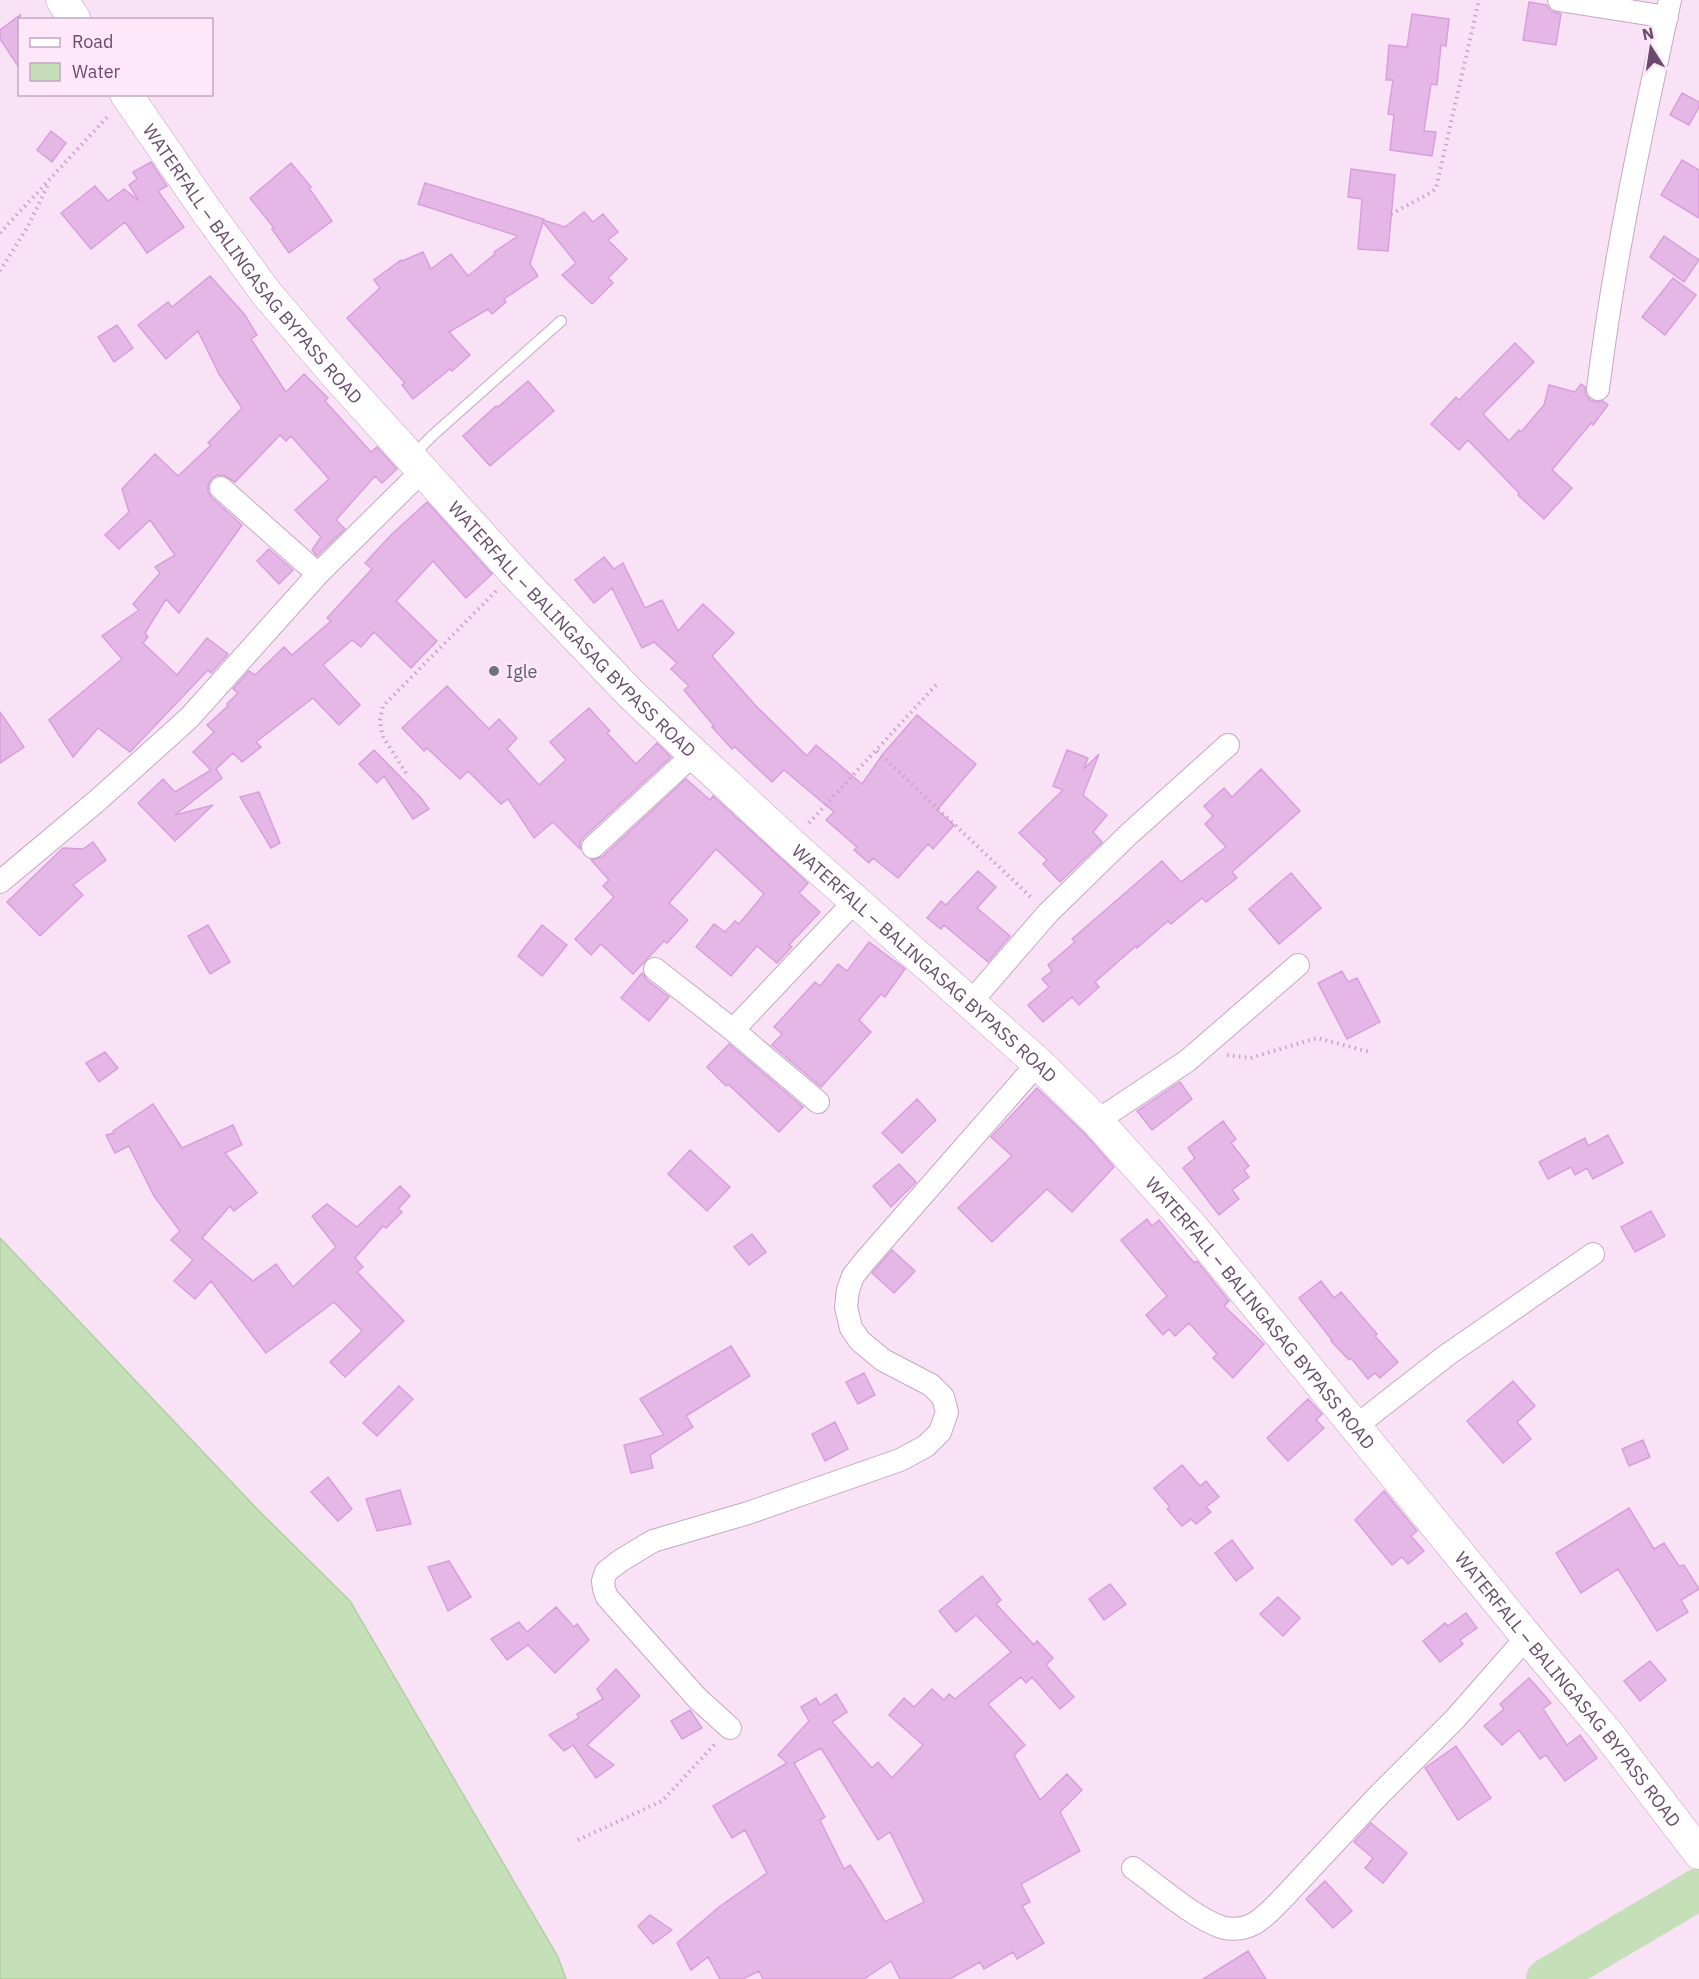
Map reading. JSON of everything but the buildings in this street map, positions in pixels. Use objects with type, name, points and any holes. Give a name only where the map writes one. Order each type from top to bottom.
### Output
[{"type":"main road","points":[[62,0],[74,18]]},
{"type":"main road","name":"WATERFALL ‒ BALINGASAG BYPASS ROAD","points":[[127,96],[267,294],[416,465],[515,573],[631,694],[694,754],[790,843],[1038,1063],[1097,1121],[1194,1229],[1609,1735],[1690,1842]]},
{"type":"street","points":[[1559,0],[1669,9],[1624,213],[1605,332],[1599,389]]},
{"type":"street","points":[[0,882],[98,800],[189,718],[416,465]]},
{"type":"street","points":[[221,488],[318,574]]},
{"type":"street","points":[[971,1002],[1048,913],[1129,834],[1227,745]]},
{"type":"street","points":[[593,847],[694,754]]},
{"type":"street","points":[[733,1030],[855,901]]},
{"type":"street","points":[[1097,1121],[1187,1061],[1298,965]]},
{"type":"street","points":[[654,969],[733,1030],[818,1102]]},
{"type":"street","points":[[730,1728],[697,1698],[607,1597],[603,1581],[606,1572],[653,1541],[759,1509],[900,1460],[926,1446],[940,1432],[947,1412],[943,1397],[931,1385],[884,1360],[860,1341],[851,1328],[846,1307],[848,1290],[853,1276],[864,1262],[1038,1063]]},
{"type":"street","points":[[1356,1426],[1447,1354],[1593,1254]]},
{"type":"street","points":[[1133,1868],[1199,1916],[1221,1927],[1232,1929],[1249,1926],[1269,1913],[1378,1796],[1455,1719],[1527,1637]]},
{"type":"lane","points":[[416,465],[433,435],[561,321]]},
{"type":"path","points":[[1391,214],[1436,188],[1479,0]]},
{"type":"path","points":[[0,233],[127,96]]},
{"type":"path","points":[[0,271],[27,228],[52,178]]},
{"type":"path","points":[[406,773],[382,735],[380,720],[383,706],[515,573]]},
{"type":"path","points":[[790,843],[936,685]]},
{"type":"path","points":[[877,751],[1048,913]]},
{"type":"path","points":[[1197,1052],[1250,1058],[1317,1038],[1370,1052]]},
{"type":"path","points":[[578,1840],[662,1801],[730,1728]]},
{"type":"water","points":[[0,1238],[258,1510],[350,1601],[558,1957],[566,1979],[0,1979]]},
{"type":"waterway","points":[[1547,1979],[1699,1889]]},
{"type":"place","name":"Igle","points":[[494,671]]}]
